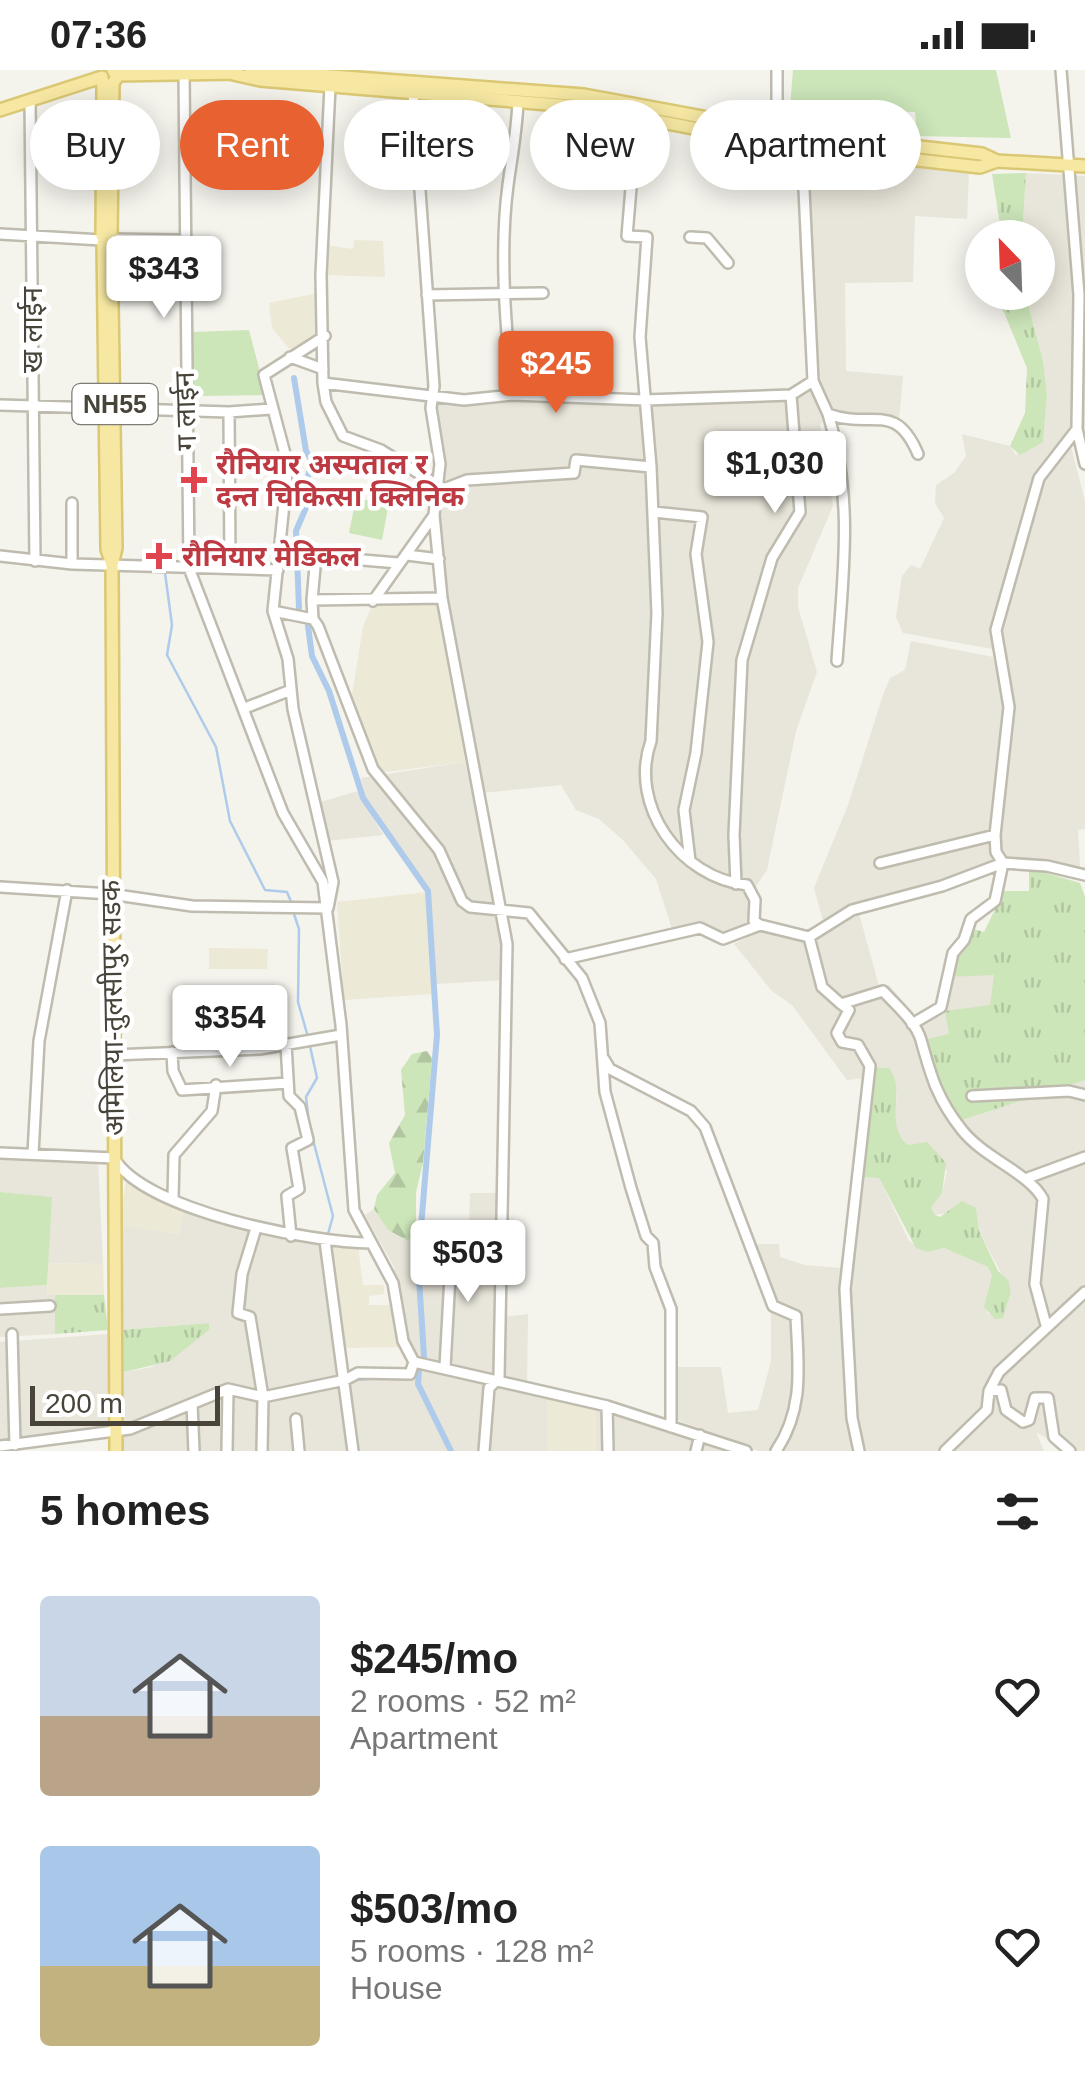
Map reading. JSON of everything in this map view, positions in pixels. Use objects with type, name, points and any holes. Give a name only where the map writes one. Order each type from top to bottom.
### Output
[{"type":"main road","points":[[243,71],[244,79],[330,86],[412,82]]},
{"type":"main road","points":[[0,110],[109,76],[153,72],[290,72],[412,82],[538,100]]},
{"type":"main road","name":"NH55","points":[[109,76],[107,549],[112,565]]},
{"type":"main road","points":[[526,98],[584,95],[690,119]]},
{"type":"main road","points":[[921,149],[982,154],[997,161],[1078,165]]},
{"type":"main road","points":[[921,160],[980,167],[997,161]]},
{"type":"main road","name":"अमिलिया-तुलसीपुर सडक","points":[[112,565],[110,894],[116,1451]]},
{"type":"street","points":[[777,70],[777,100]]},
{"type":"street","points":[[1060,70],[1078,165],[1077,429],[1085,464]]},
{"type":"street","name":"ग लाईन","points":[[184,74],[182,240],[189,568]]},
{"type":"street","points":[[412,82],[438,482],[434,515],[442,598],[474,783],[503,910],[508,1036],[502,1106],[500,1378],[490,1388],[484,1451]]},
{"type":"street","points":[[330,86],[321,275],[323,383],[326,402],[343,436],[381,450],[444,489],[467,480],[574,473],[576,460],[652,467]]},
{"type":"street","points":[[512,395],[507,293],[508,187],[526,98]]},
{"type":"street","name":"ख लाईन","points":[[31,190],[35,561]]},
{"type":"street","points":[[631,190],[626,236],[647,238],[640,337],[652,467],[657,612],[651,740],[645,757],[648,784],[662,836],[690,861],[751,890],[755,900],[751,911],[760,925]]},
{"type":"street","points":[[804,190],[813,381],[838,444],[848,524],[836,661]]},
{"type":"street","points":[[0,234],[182,240]]},
{"type":"street","points":[[690,237],[707,238],[728,263]]},
{"type":"street","points":[[427,295],[543,293]]},
{"type":"street","points":[[325,336],[264,374],[288,466],[273,610],[288,658],[332,882],[328,908]]},
{"type":"street","points":[[290,356],[323,369]]},
{"type":"street","points":[[323,383],[464,400],[512,395],[645,400],[791,395],[813,381]]},
{"type":"street","points":[[736,884],[734,835],[742,660],[772,558],[800,512],[791,395]]},
{"type":"street","points":[[0,405],[230,412],[271,408]]},
{"type":"street","points":[[230,412],[230,568]]},
{"type":"street","points":[[828,414],[895,421],[906,427],[918,454]]},
{"type":"street","points":[[912,1024],[941,1007],[953,953],[964,940],[971,919],[995,901],[1003,863],[996,852],[995,834],[1009,706],[996,630],[1038,478],[1077,429]]},
{"type":"street","points":[[72,503],[72,564]]},
{"type":"street","points":[[654,512],[702,517],[696,554],[708,642],[696,753],[684,810],[690,861]]},
{"type":"street","points":[[373,600],[434,515]]},
{"type":"street","points":[[407,555],[439,559]]},
{"type":"street","points":[[0,556],[72,564],[278,570]]},
{"type":"street","points":[[398,564],[316,556],[312,619],[373,769],[439,850],[462,901],[470,906],[528,914],[593,998],[605,1092],[630,1188],[646,1236],[653,1243],[655,1267],[671,1309],[670,1427]]},
{"type":"street","points":[[0,1446],[116,1431],[228,1390],[264,1397],[345,1380],[358,1373],[410,1374],[414,1362],[403,1342],[392,1284],[354,1210],[324,882],[283,813],[189,568]]},
{"type":"street","points":[[312,600],[346,596],[373,600],[442,598]]},
{"type":"street","points":[[273,610],[312,619]]},
{"type":"street","points":[[245,708],[292,690]]},
{"type":"street","points":[[880,864],[995,834]]},
{"type":"street","points":[[566,959],[700,928],[723,939],[760,925],[810,936],[852,910],[942,886],[1003,863],[1047,866],[1085,876]]},
{"type":"street","points":[[0,888],[68,890],[192,906],[328,908]]},
{"type":"street","points":[[34,1154],[38,1052],[68,890]]},
{"type":"street","points":[[810,936],[822,987],[850,1010],[837,1033],[842,1042],[858,1045],[870,1066],[845,1289],[852,1418],[859,1451]]},
{"type":"street","points":[[841,1004],[883,992],[921,1038],[931,1082],[958,1126],[978,1149],[1025,1179],[1042,1199],[1036,1284],[1046,1326]]},
{"type":"street","points":[[113,1055],[286,1044],[341,1035]]},
{"type":"street","points":[[286,1044],[288,1083],[308,1140],[292,1148],[299,1190],[287,1196],[291,1236]]},
{"type":"street","points":[[172,1052],[179,1088],[288,1083]]},
{"type":"street","points":[[602,1057],[610,1069],[682,1106],[706,1127],[773,1306],[796,1316],[800,1385],[788,1432],[776,1451]]},
{"type":"street","points":[[174,1198],[174,1155],[212,1112],[216,1085]]},
{"type":"street","points":[[972,1096],[1069,1091],[1085,1095]]},
{"type":"street","points":[[0,1152],[114,1158],[120,1168],[174,1198],[256,1228],[291,1236],[371,1243]]},
{"type":"street","points":[[1025,1179],[1085,1157]]},
{"type":"street","points":[[256,1228],[242,1274],[238,1314],[250,1317],[264,1397],[262,1451]]},
{"type":"street","points":[[325,1240],[352,1451]]},
{"type":"street","points":[[446,1367],[452,1240]]},
{"type":"street","points":[[945,1451],[987,1410],[989,1391],[999,1372],[1085,1292]]},
{"type":"street","points":[[0,1309],[50,1306]]},
{"type":"street","points":[[12,1334],[15,1444]]},
{"type":"street","points":[[414,1362],[500,1378],[607,1406],[746,1451]]},
{"type":"street","points":[[227,1451],[228,1390]]},
{"type":"street","points":[[989,1391],[1000,1390],[1006,1410],[1023,1422],[1028,1420],[1035,1398],[1048,1398],[1054,1437],[1070,1451]]},
{"type":"street","points":[[192,1404],[194,1451]]},
{"type":"street","points":[[607,1406],[608,1451]]},
{"type":"street","points":[[296,1419],[299,1451]]},
{"type":"street","points":[[696,1451],[700,1435]]},
{"type":"shaded area","points":[[921,168],[969,173],[967,219],[915,216],[913,282],[845,283],[846,371],[903,376],[899,419],[833,411],[820,393],[815,374],[806,190],[921,190]]},
{"type":"shaded area","points":[[1026,173],[1085,176],[1085,445],[1071,447],[1085,501],[1085,829],[1078,830],[1080,866],[1005,861],[998,852],[1011,706],[997,640],[1036,493],[1059,449],[1055,448],[1035,477],[993,630],[993,649],[903,633],[896,617],[902,576],[911,565],[920,569],[944,518],[935,503],[936,485],[954,473],[966,456],[962,434],[1010,446],[1016,455],[1043,441],[1047,394],[1030,310],[1055,310],[1055,220],[1023,220]]},
{"type":"shaded area","points":[[354,240],[383,241],[385,277],[323,275],[325,245],[353,249]]},
{"type":"shaded area","points":[[318,293],[321,335],[290,350],[272,328],[269,303]]},
{"type":"shaded area","points":[[809,385],[826,416],[820,425],[833,506],[798,588],[798,607],[817,672],[796,731],[767,870],[754,889],[685,855],[665,834],[653,801],[648,758],[656,711],[648,403],[787,399]]},
{"type":"shaded area","points":[[435,399],[641,403],[654,614],[649,802],[683,857],[744,886],[752,901],[753,924],[725,937],[699,925],[675,938],[656,879],[599,819],[576,810],[561,785],[482,793],[448,624],[435,497],[441,480]]},
{"type":"shaded area","points":[[437,599],[465,762],[378,773],[351,701],[363,627],[373,603]]},
{"type":"shaded area","points":[[911,641],[993,657],[1006,707],[992,832],[993,863],[936,885],[849,908],[823,921],[814,888],[848,805],[883,695],[890,678],[905,670]]},
{"type":"shaded area","points":[[465,762],[499,907],[505,980],[435,984],[429,892],[365,798],[361,778]]},
{"type":"shaded area","points":[[358,791],[383,835],[326,841],[317,803]]},
{"type":"shaded area","points":[[427,892],[432,994],[344,1000],[337,902]]},
{"type":"shaded area","points":[[858,910],[879,986],[889,985],[920,1022],[945,1011],[950,977],[995,974],[990,1006],[949,1034],[962,1120],[1085,1080],[1085,1290],[994,1373],[984,1409],[941,1451],[758,1451],[677,1420],[676,1367],[721,1367],[728,1413],[758,1410],[771,1361],[771,1307],[750,1244],[779,1244],[780,1257],[805,1265],[840,1268],[853,1177],[879,1178],[909,1241],[928,1252],[944,1248],[988,1267],[992,1276],[987,1313],[1003,1318],[1011,1292],[979,1231],[976,1208],[935,1215],[931,1208],[942,1193],[947,1171],[929,1144],[908,1145],[901,1140],[895,1124],[897,1094],[866,1078],[847,1080],[792,1005],[772,991],[734,944],[760,931],[776,929],[804,939]]},
{"type":"shaded area","points":[[209,948],[268,949],[267,969],[209,969]]},
{"type":"shaded area","points":[[181,1008],[226,1010],[230,1048],[180,1049]]},
{"type":"shaded area","points":[[0,1157],[98,1161],[103,1264],[48,1263],[51,1197],[0,1192]]},
{"type":"shaded area","points":[[126,1180],[184,1206],[179,1234],[119,1225]]},
{"type":"shaded area","points":[[470,1193],[504,1193],[504,1317],[528,1314],[527,1383],[411,1355],[394,1267],[365,1215],[374,1209],[388,1230],[406,1241],[469,1236]]},
{"type":"shaded area","points":[[184,1206],[263,1233],[319,1244],[336,1376],[269,1393],[236,1389],[120,1428],[120,1373],[152,1367],[209,1330],[208,1323],[121,1330],[119,1225],[179,1234]]},
{"type":"shaded area","points":[[329,1245],[358,1246],[363,1285],[384,1285],[384,1294],[369,1296],[369,1305],[395,1305],[403,1347],[342,1348]]},
{"type":"shaded area","points":[[48,1263],[103,1264],[104,1295],[47,1295]]},
{"type":"shaded area","points":[[47,1285],[47,1295],[55,1295],[55,1334],[0,1337],[0,1288]]},
{"type":"shaded area","points":[[1085,1296],[1085,1451],[1068,1451],[1036,1432],[1044,1451],[948,1451],[989,1411],[995,1380]]},
{"type":"shaded area","points":[[109,1334],[111,1432],[0,1445],[0,1342]]},
{"type":"shaded area","points":[[416,1366],[547,1397],[547,1451],[355,1451],[348,1384],[358,1377],[412,1376]]},
{"type":"shaded area","points":[[338,1384],[348,1451],[120,1451],[119,1435],[169,1418],[221,1393],[267,1400]]},
{"type":"shaded area","points":[[547,1397],[595,1406],[596,1451],[547,1451]]},
{"type":"shaded area","points":[[595,1406],[622,1412],[731,1451],[596,1451]]},
{"type":"green space","points":[[793,70],[996,70],[1011,138],[921,136],[921,100],[791,100]]},
{"type":"green space","points":[[1026,173],[1023,220],[999,220],[992,174]]},
{"type":"green space","points":[[1003,310],[1030,310],[1047,394],[1043,442],[1020,455],[1010,446],[1025,413],[1027,368]]},
{"type":"green space","points":[[249,330],[266,395],[197,396],[197,388],[192,388],[192,332]]},
{"type":"green space","points":[[379,495],[390,497],[382,540],[349,533],[356,498],[377,502]]},
{"type":"green space","points":[[1029,868],[1080,883],[1085,897],[1085,1080],[962,1120],[935,1078],[928,1039],[949,1034],[945,1011],[990,1005],[994,975],[950,977],[970,928],[984,932],[1004,891],[1029,891]]},
{"type":"green space","points":[[427,1051],[432,1058],[423,1163],[416,1192],[416,1233],[408,1241],[388,1230],[374,1209],[377,1195],[395,1173],[389,1143],[405,1115],[401,1070],[412,1054]]},
{"type":"green space","points":[[875,1068],[889,1068],[894,1077],[901,1137],[908,1145],[927,1142],[946,1163],[942,1193],[931,1208],[935,1215],[940,1217],[962,1201],[976,1208],[979,1231],[1011,1292],[1003,1318],[995,1319],[984,1307],[992,1276],[988,1267],[944,1248],[928,1252],[916,1248],[879,1178],[858,1177]]},
{"type":"green space","points":[[0,1192],[52,1197],[47,1285],[0,1288]]},
{"type":"green space","points":[[55,1295],[104,1295],[108,1330],[55,1334]]},
{"type":"green space","points":[[209,1323],[209,1330],[170,1361],[120,1373],[121,1330]]},
{"type":"waterway","points":[[294,378],[306,451],[312,461],[305,488],[308,503],[296,531],[299,608]]},
{"type":"waterway","points":[[165,573],[172,625],[167,655],[216,747],[230,821],[265,890],[287,892],[292,904]]},
{"type":"waterway","points":[[308,626],[312,656],[329,691],[363,798],[428,891],[437,1035],[418,1263],[424,1356]]},
{"type":"waterway","points":[[294,914],[299,929],[298,1002],[308,1037]]},
{"type":"waterway","points":[[309,1124],[306,1097],[317,1078],[310,1046]]},
{"type":"waterway","points":[[312,1136],[333,1216],[328,1234]]},
{"type":"waterway","points":[[419,1369],[418,1384],[451,1451]]},
{"type":"waterway","points":[[355,1380],[382,1378]]},
{"type":"place","name":"रौनियार अस्पताल र दन्त चिकित्सा क्लिनिक","points":[[194,480]]},
{"type":"place","name":"रौनियार मेडिकल","points":[[159,556]]}]
